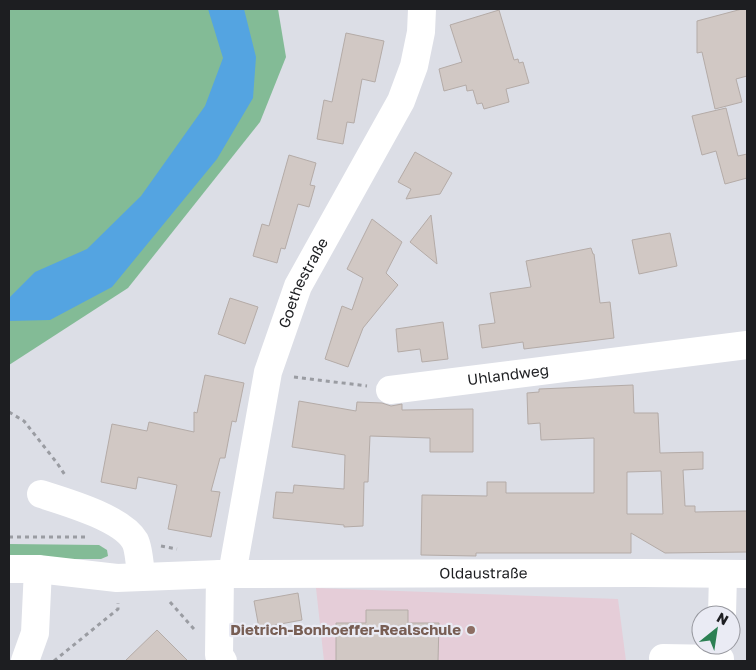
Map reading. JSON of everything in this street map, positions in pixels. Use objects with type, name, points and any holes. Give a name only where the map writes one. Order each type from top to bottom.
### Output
[{"type":"street","name":"Goethestraße","points":[[223,661],[219,655],[226,574],[268,372],[298,286],[401,101],[414,66],[421,32],[422,9]]},
{"type":"street","name":"Uhlandweg","points":[[390,390],[747,345]]},
{"type":"street","points":[[41,494],[87,508],[122,528],[135,542],[140,569]]},
{"type":"street","name":"Oldaustraße","points":[[9,569],[38,569],[117,578],[140,569],[226,574],[735,574]]},
{"type":"street","points":[[25,661],[35,632],[38,569]]},
{"type":"street","points":[[725,605],[735,574]]},
{"type":"street","points":[[663,658],[720,655]]},
{"type":"path","points":[[268,372],[390,390]]},
{"type":"path","points":[[9,412],[24,421],[57,463],[87,508]]},
{"type":"path","points":[[9,537],[94,538]]},
{"type":"path","points":[[54,661],[118,609],[117,595]]},
{"type":"shaded area","name":"Dietrich-Bonhoeffer-Realschule","points":[[316,588],[618,599],[626,661],[324,661]]},
{"type":"green space","points":[[9,9],[278,9],[286,57],[260,122],[128,288],[9,365]]},
{"type":"green space","points":[[9,544],[99,545],[107,550],[108,556],[101,559],[9,559]]},
{"type":"water","points":[[208,9],[244,9],[256,57],[253,98],[217,159],[112,287],[50,320],[9,321],[9,298],[35,272],[87,249],[141,196],[205,106],[223,58]]},
{"type":"building","points":[[747,9],[747,76],[736,79],[742,102],[715,109],[702,52],[697,53],[697,21]]},
{"type":"building","points":[[499,10],[514,60],[518,59],[519,63],[523,62],[529,83],[506,89],[509,102],[484,109],[482,103],[477,104],[473,90],[467,91],[466,85],[444,91],[439,69],[462,62],[450,25]]},
{"type":"building","points":[[346,33],[384,41],[375,82],[362,79],[354,123],[347,122],[343,144],[317,139],[324,100],[332,102]]},
{"type":"building","points":[[726,108],[738,156],[747,154],[747,178],[725,184],[716,151],[702,155],[692,116]]},
{"type":"building","points":[[415,152],[452,173],[440,194],[406,199],[411,189],[398,182]]},
{"type":"building","points":[[289,155],[316,163],[310,185],[315,186],[309,207],[298,204],[285,249],[281,248],[277,263],[253,256],[262,224],[269,226]]},
{"type":"building","points":[[431,215],[437,264],[410,242]]},
{"type":"building","points":[[372,219],[402,242],[386,273],[398,285],[363,328],[348,367],[325,359],[342,306],[352,310],[363,278],[347,269]]},
{"type":"building","points":[[670,233],[677,266],[639,274],[632,240]]},
{"type":"building","points":[[591,248],[594,254],[600,303],[610,302],[614,338],[524,349],[523,342],[482,348],[479,325],[495,323],[490,293],[531,287],[526,261]]},
{"type":"building","points":[[230,298],[258,307],[245,344],[218,334]]},
{"type":"building","points":[[443,322],[448,359],[422,362],[420,349],[398,352],[396,329]]},
{"type":"building","points":[[205,375],[244,383],[236,422],[232,421],[225,458],[220,458],[211,491],[220,492],[211,537],[168,529],[177,485],[138,477],[136,489],[101,482],[112,424],[147,431],[149,422],[194,432],[194,412],[197,413]]},
{"type":"building","points":[[633,385],[634,413],[658,413],[660,453],[703,452],[703,469],[683,470],[685,506],[695,506],[695,512],[747,511],[747,552],[665,553],[631,533],[631,553],[476,553],[476,556],[421,555],[422,495],[487,496],[487,482],[506,482],[506,493],[594,493],[594,438],[541,440],[540,423],[528,424],[527,393],[539,392],[539,389]],"holes":[[[661,471],[663,514],[627,514],[627,472]]]},
{"type":"building","points":[[299,401],[356,411],[357,402],[382,403],[391,406],[402,404],[402,410],[473,409],[473,452],[430,452],[430,438],[370,436],[368,482],[364,482],[363,526],[344,527],[344,525],[273,518],[276,492],[293,493],[294,485],[344,489],[345,455],[292,447]]},
{"type":"building","points":[[298,593],[302,620],[259,628],[254,601]]},
{"type":"building","points":[[366,610],[408,610],[408,623],[439,623],[438,661],[336,661],[336,623],[366,623]]},
{"type":"building","points":[[157,630],[188,661],[125,661]]},
{"type":"place","name":"Dietrich-Bonhoeffer-Realschule","points":[[471,630]]}]
